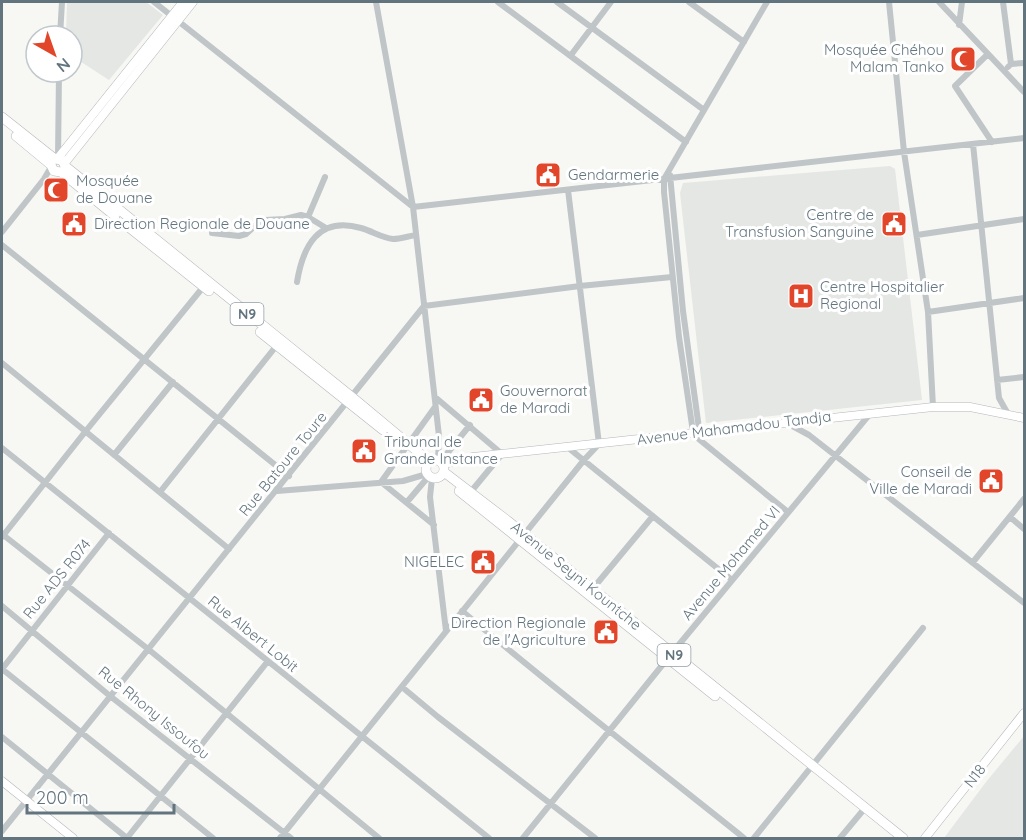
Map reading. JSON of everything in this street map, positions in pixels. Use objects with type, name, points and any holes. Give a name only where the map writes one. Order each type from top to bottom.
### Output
[{"type":"highway","name":"Avenue Seyni Kountche","points":[[2,117],[58,165],[716,692],[894,838]]},
{"type":"highway","name":"Avenue Seyni Kountche","points":[[2,124],[58,165]]},
{"type":"highway","name":"Avenue Seyni Kountche","points":[[206,284],[276,345],[350,399]]},
{"type":"highway","name":"Avenue Seyni Kountche","points":[[863,811],[903,838]]},
{"type":"main road","points":[[175,18],[183,2]]},
{"type":"main road","points":[[58,165],[175,18],[193,2]]},
{"type":"main road","name":"Avenue Mahamadou Tandja","points":[[435,469],[473,457],[697,434],[849,415],[869,415],[933,406],[970,407],[1024,418]]},
{"type":"main road","name":"N18","points":[[925,838],[1024,713]]},
{"type":"main road","points":[[2,781],[73,838]]},
{"type":"street","points":[[61,24],[62,2]]},
{"type":"street","points":[[154,2],[413,207],[568,190],[668,176],[1024,138]]},
{"type":"street","points":[[376,2],[413,207],[435,397],[439,436],[430,497],[446,632]]},
{"type":"street","points":[[498,2],[686,142]]},
{"type":"street","points":[[557,2],[704,110]]},
{"type":"street","points":[[571,56],[611,2]]},
{"type":"street","points":[[689,2],[744,42]]},
{"type":"street","points":[[767,2],[668,176],[672,277],[697,434],[788,512]]},
{"type":"street","points":[[889,2],[904,152],[928,312],[933,406]]},
{"type":"street","points":[[939,2],[1024,92]]},
{"type":"street","points":[[959,25],[962,2]]},
{"type":"street","points":[[1003,2],[1011,64]]},
{"type":"street","points":[[988,54],[955,87],[992,142]]},
{"type":"street","points":[[1005,71],[1011,64],[1024,63]]},
{"type":"street","points":[[2,232],[58,165],[59,84]]},
{"type":"street","points":[[973,144],[999,398],[1008,414]]},
{"type":"street","points":[[668,176],[689,382]]},
{"type":"street","points":[[308,217],[325,177]]},
{"type":"street","points":[[282,836],[522,536],[599,444],[568,190]]},
{"type":"street","points":[[212,233],[239,236],[246,234],[265,220],[301,215],[326,228]]},
{"type":"street","points":[[917,235],[1024,219]]},
{"type":"street","points":[[297,282],[306,248],[326,228],[352,226],[393,239],[416,236]]},
{"type":"street","points":[[2,246],[289,477]]},
{"type":"street","points":[[424,306],[672,277]]},
{"type":"street","points":[[206,284],[2,536],[148,650],[379,838]]},
{"type":"street","points":[[928,312],[1024,298]]},
{"type":"street","name":"Rue Batoure Toure","points":[[2,831],[289,477],[424,306]]},
{"type":"street","points":[[160,492],[276,345]]},
{"type":"street","points":[[2,363],[229,549]]},
{"type":"street","points":[[997,380],[1024,377]]},
{"type":"street","points":[[114,455],[173,382]]},
{"type":"street","points":[[435,397],[502,454],[469,495]]},
{"type":"street","points":[[381,482],[435,406]]},
{"type":"street","name":"Avenue Mohamed VI","points":[[523,838],[869,415]]},
{"type":"street","points":[[784,422],[809,435],[836,455],[1024,603]]},
{"type":"street","points":[[407,502],[470,425]]},
{"type":"street","points":[[566,446],[732,580]]},
{"type":"street","name":"Rue Albert Lobit","points":[[2,448],[489,838]]},
{"type":"street","points":[[277,491],[403,481],[435,469]]},
{"type":"street","points":[[381,482],[434,525]]},
{"type":"street","points":[[973,562],[1024,500]]},
{"type":"street","points":[[590,592],[653,516]]},
{"type":"street","points":[[1010,517],[1024,529]]},
{"type":"street","name":"Rue ADS R074","points":[[2,669],[110,533]]},
{"type":"street","name":"Rue Rhony Issoufou","points":[[2,606],[111,696],[191,758],[282,836],[291,838]]},
{"type":"street","points":[[462,611],[744,838]]},
{"type":"street","points":[[754,838],[923,628]]},
{"type":"street","points":[[2,737],[127,838],[268,661]]},
{"type":"street","points":[[2,669],[213,838]]},
{"type":"street","points":[[402,687],[595,838]]},
{"type":"street","points":[[840,838],[863,811]]},
{"type":"shaded area","points":[[67,2],[146,2],[163,15],[109,80],[84,64],[84,24],[66,24]]},
{"type":"shaded area","name":"Centre Hospitalier Regional","points":[[890,166],[895,169],[922,400],[706,423],[680,193],[683,183]]},
{"type":"shaded area","points":[[1024,736],[1024,838],[944,838],[986,782]]},
{"type":"place","name":"Mosquée Chéhou Malam Tanko","points":[[963,59]]},
{"type":"place","name":"Gendarmerie","points":[[548,175]]},
{"type":"place","name":"Mosquée de Douane","points":[[56,190]]},
{"type":"place","name":"Direction Regionale de Douane","points":[[74,224]]},
{"type":"place","name":"Centre de Transfusion Sanguine","points":[[894,224]]},
{"type":"place","name":"Centre Hospitalier Regional","points":[[801,296]]},
{"type":"place","name":"Gouvernorat de Maradi","points":[[481,400]]},
{"type":"place","name":"Tribunal de Grande Instance","points":[[364,451]]},
{"type":"place","name":"Conseil de Ville de Maradi","points":[[991,481]]},
{"type":"place","name":"NIGELEC","points":[[483,562]]},
{"type":"place","name":"Direction Regionale de l'Agriculture","points":[[606,632]]}]
